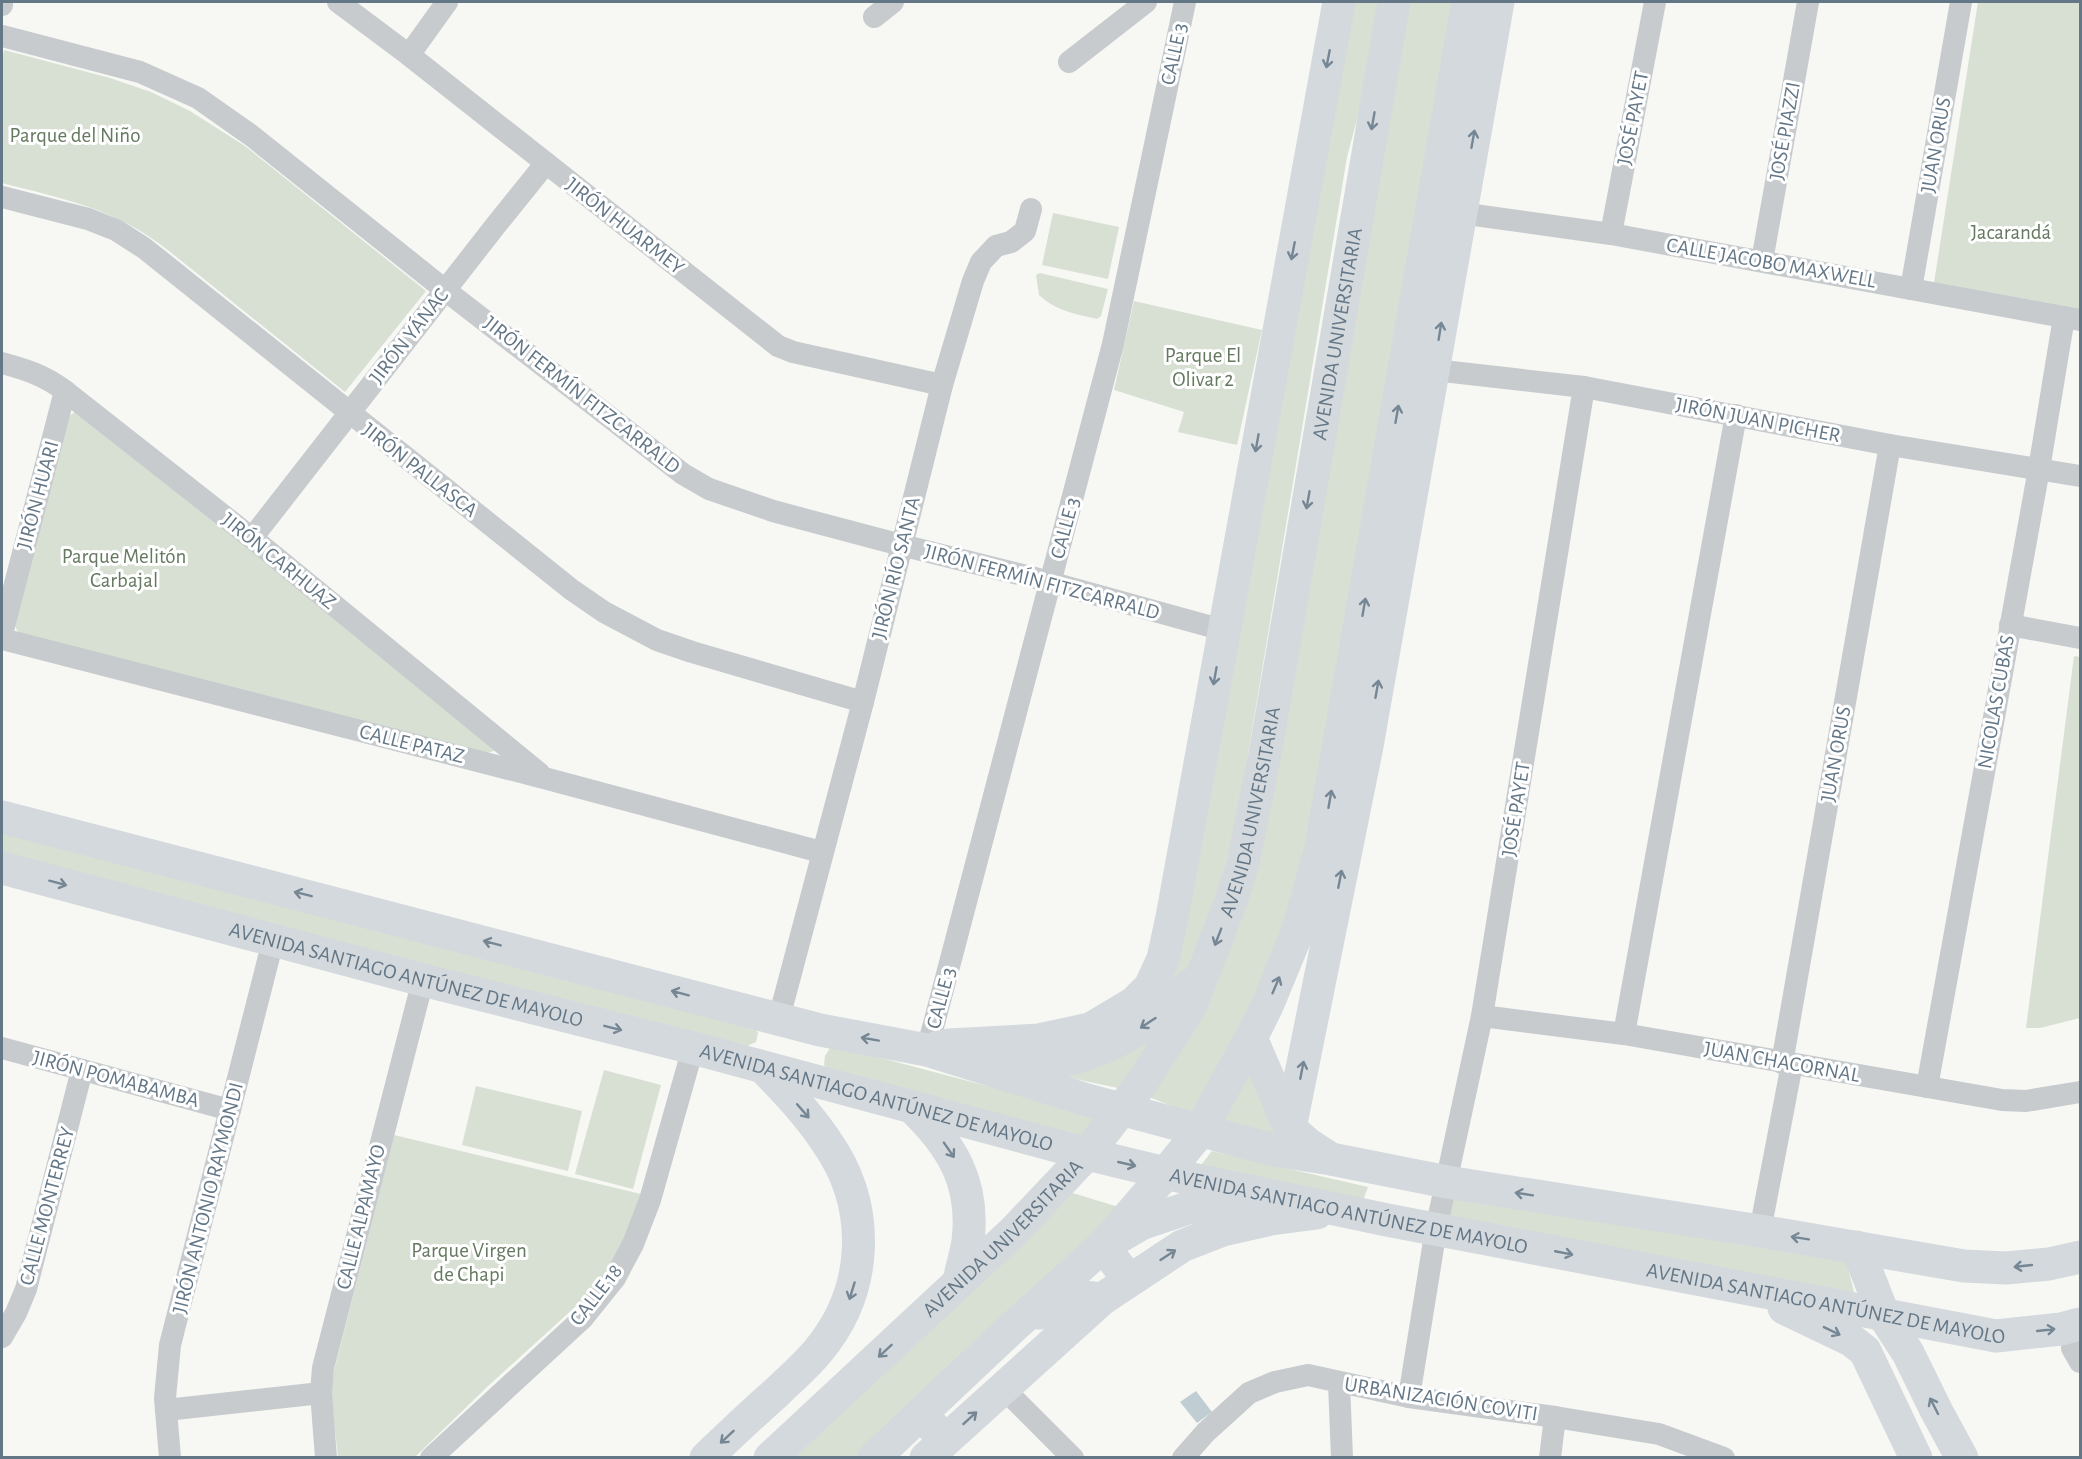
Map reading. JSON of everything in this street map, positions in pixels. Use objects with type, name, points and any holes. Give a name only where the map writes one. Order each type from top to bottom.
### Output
[{"type":"main road","points":[[939,1054],[949,1045],[1039,1040],[1090,1029],[1134,1003],[1150,987],[1163,959],[1339,2]]},
{"type":"main road","name":"AVENIDA UNIVERSITARIA","points":[[770,1458],[1014,1231],[1087,1154],[1171,1038],[1190,1007],[1230,904],[1243,863],[1265,754],[1394,2]]},
{"type":"main road","points":[[1290,1128],[1392,524],[1468,2]]},
{"type":"main road","points":[[1392,524],[1434,370],[1498,2]]},
{"type":"main road","points":[[874,1458],[1011,1328],[1103,1246],[1167,1173],[1200,1131],[1251,1038],[1295,940],[1357,723]]},
{"type":"main road","name":"AVENIDA SANTIAGO ANTÚNEZ DE MAYOLO","points":[[2,817],[820,1030],[939,1054],[1121,1109],[1274,1150],[1447,1182],[1760,1231],[1964,1266],[1996,1268],[2049,1264],[2080,1257]]},
{"type":"main road","name":"AVENIDA SANTIAGO ANTÚNEZ DE MAYOLO","points":[[2,868],[273,941],[693,1048],[1087,1154],[1167,1173],[1387,1220],[1996,1336],[2061,1329],[2078,1345]]},
{"type":"main road","points":[[939,1054],[1011,1065],[1047,1063],[1077,1058],[1131,1034],[1160,1014],[1205,968]]},
{"type":"main road","points":[[706,1458],[817,1353],[846,1310],[854,1285],[858,1259],[856,1208],[846,1176],[828,1142],[764,1068],[779,1018]]},
{"type":"main road","points":[[806,1078],[820,1030]]},
{"type":"main road","points":[[1251,1038],[1290,1128],[1308,1144],[1331,1159]]},
{"type":"main road","points":[[911,1106],[929,1122],[957,1162],[966,1186],[969,1208],[968,1243],[958,1282]]},
{"type":"main road","points":[[1387,1220],[1398,1197],[1398,1173]]},
{"type":"main road","points":[[1103,1246],[1143,1223],[1188,1208],[1289,1200]]},
{"type":"main road","points":[[921,1414],[936,1449],[1102,1299],[1182,1246],[1223,1230],[1339,1210]]},
{"type":"main road","points":[[1103,1246],[1129,1280]]},
{"type":"main road","points":[[1857,1247],[1884,1316],[1908,1353],[1962,1458]]},
{"type":"main road","points":[[1742,1287],[1851,1340],[1865,1352],[1916,1458]]},
{"type":"main road","points":[[1011,1328],[1074,1296],[1102,1299]]},
{"type":"street","name":"JIRÓN HUARMEY","points":[[339,2],[778,346],[793,352],[942,385]]},
{"type":"street","points":[[409,55],[447,2]]},
{"type":"street","points":[[874,17],[893,2]]},
{"type":"street","points":[[1069,62],[1146,2]]},
{"type":"street","name":"CALLE 3","points":[[939,1054],[1051,583],[1113,345],[1185,2]]},
{"type":"street","name":"JOSÉ PAYET","points":[[1611,234],[1655,2]]},
{"type":"street","name":"JOSÉ PIAZZI","points":[[1762,261],[1808,2]]},
{"type":"street","name":"JUAN ORUS","points":[[1911,289],[1962,2]]},
{"type":"street","name":"JIRÓN FERMÍN FITZCARRALD","points":[[2,36],[140,72],[198,98],[252,136],[445,290],[683,474],[710,489],[773,511],[1223,630]]},
{"type":"street","name":"JIRÓN YÁNAC","points":[[252,538],[546,163]]},
{"type":"street","name":"JIRÓN PALLASCA","points":[[2,197],[57,210],[116,230],[144,248],[572,591],[630,626],[657,640],[692,652],[862,702]]},
{"type":"street","name":"JIRÓN RÍO SANTA","points":[[779,1018],[942,385],[981,262],[996,246],[1011,242],[1025,231],[1031,209]]},
{"type":"street","name":"CALLE JACOBO MAXWELL","points":[[1460,213],[1611,234],[2072,319]]},
{"type":"street","name":"NICOLAS CUBAS","points":[[1927,1087],[2039,469],[2072,319]]},
{"type":"street","name":"JIRÓN CARHUAZ","points":[[2,363],[49,378],[66,391],[252,538],[544,778]]},
{"type":"street","name":"JIRÓN JUAN PICHER","points":[[1434,370],[1584,387],[1890,445],[2080,476]]},
{"type":"street","name":"JOSÉ PAYET","points":[[1409,1397],[1436,1229],[1482,1016],[1584,387]]},
{"type":"street","name":"JIRÓN HUARI","points":[[2,636],[66,391]]},
{"type":"street","points":[[1624,1034],[1736,415]]},
{"type":"street","name":"JUAN ORUS","points":[[1760,1231],[1890,445]]},
{"type":"street","points":[[2010,625],[2080,638]]},
{"type":"street","name":"CALLE PATAZ","points":[[2,636],[821,852]]},
{"type":"street","name":"JIRÓN ANTONIO RAYMONDI","points":[[170,1458],[165,1410],[166,1371],[170,1345],[273,941]]},
{"type":"street","name":"CALLE ALPAMAYO","points":[[326,1458],[321,1393],[327,1350],[423,980]]},
{"type":"street","name":"JUAN CHACORNAL","points":[[1482,1016],[1624,1034],[2002,1100],[2026,1101],[2080,1092]]},
{"type":"street","name":"JIRÓN POMABAMBA","points":[[2,1048],[230,1110]]},
{"type":"street","name":"CALLE 18","points":[[431,1458],[582,1319],[615,1278],[633,1244],[650,1200],[693,1048]]},
{"type":"street","name":"CALLE MONTERREY","points":[[2,1337],[26,1289],[82,1070]]},
{"type":"street","name":"URBANIZACIÓN COVITI","points":[[1183,1458],[1206,1432],[1249,1393],[1275,1382],[1308,1375],[1409,1397],[1659,1434],[1724,1458]]},
{"type":"street","points":[[1339,1383],[1341,1458]]},
{"type":"street","points":[[1003,1388],[1073,1458]]},
{"type":"street","points":[[165,1410],[321,1393]]},
{"type":"street","points":[[1550,1458],[1556,1417]]},
{"type":"green space","points":[[1353,2],[1381,2],[1368,78],[1347,157],[1236,827],[1205,937],[1189,973],[1136,1010]]},
{"type":"green space","points":[[1404,2],[1456,2],[1292,923],[1197,1116],[1149,1097],[1210,989]]},
{"type":"green space","name":"Jacarandá","points":[[1978,2],[2080,2],[2080,315],[1933,289]]},
{"type":"green space","name":"Parque del Niño","points":[[4,50],[110,78],[151,92],[190,111],[245,146],[426,291],[345,392],[169,251],[130,225],[68,200],[2,183],[2,62]]},
{"type":"green space","points":[[1053,213],[1119,227],[1108,279],[1042,265]]},
{"type":"green space","points":[[1040,273],[1108,289],[1101,316],[1097,319],[1074,313],[1046,300],[1039,295],[1036,275]]},
{"type":"green space","name":"Parque El Olivar 2","points":[[1134,301],[1262,330],[1237,445],[1178,432],[1184,412],[1114,390]]},
{"type":"green space","name":"Parque Melitón Carbajal","points":[[77,411],[493,742],[494,751],[483,754],[21,638],[13,622],[67,417]]},
{"type":"green space","points":[[2074,656],[2080,657],[2080,1018],[2040,1028],[2026,1028]]},
{"type":"green space","points":[[2,829],[753,1024],[758,1033],[756,1042],[745,1047],[2,854]]},
{"type":"green space","points":[[1167,1022],[1123,1089],[1031,1070]]},
{"type":"green space","points":[[832,1045],[1104,1117],[1086,1140],[829,1071],[824,1065],[825,1056]]},
{"type":"green space","points":[[604,1070],[661,1085],[633,1189],[575,1174]]},
{"type":"green space","points":[[1250,1070],[1278,1139],[1216,1127]]},
{"type":"green space","points":[[476,1086],[582,1111],[568,1171],[462,1145]]},
{"type":"green space","name":"Parque Virgen de Chapi","points":[[394,1135],[641,1194],[623,1241],[606,1274],[586,1297],[487,1387],[415,1457],[338,1458],[331,1394],[334,1371]]},
{"type":"green space","points":[[1212,1151],[1368,1187],[1362,1203],[1201,1165]]},
{"type":"green space","points":[[1066,1191],[1122,1208],[860,1457],[786,1458]]},
{"type":"green space","points":[[1454,1193],[1846,1260],[1855,1296],[1448,1222]]},
{"type":"shaded area","points":[[1196,1391],[1212,1412],[1197,1423],[1180,1402]]}]
